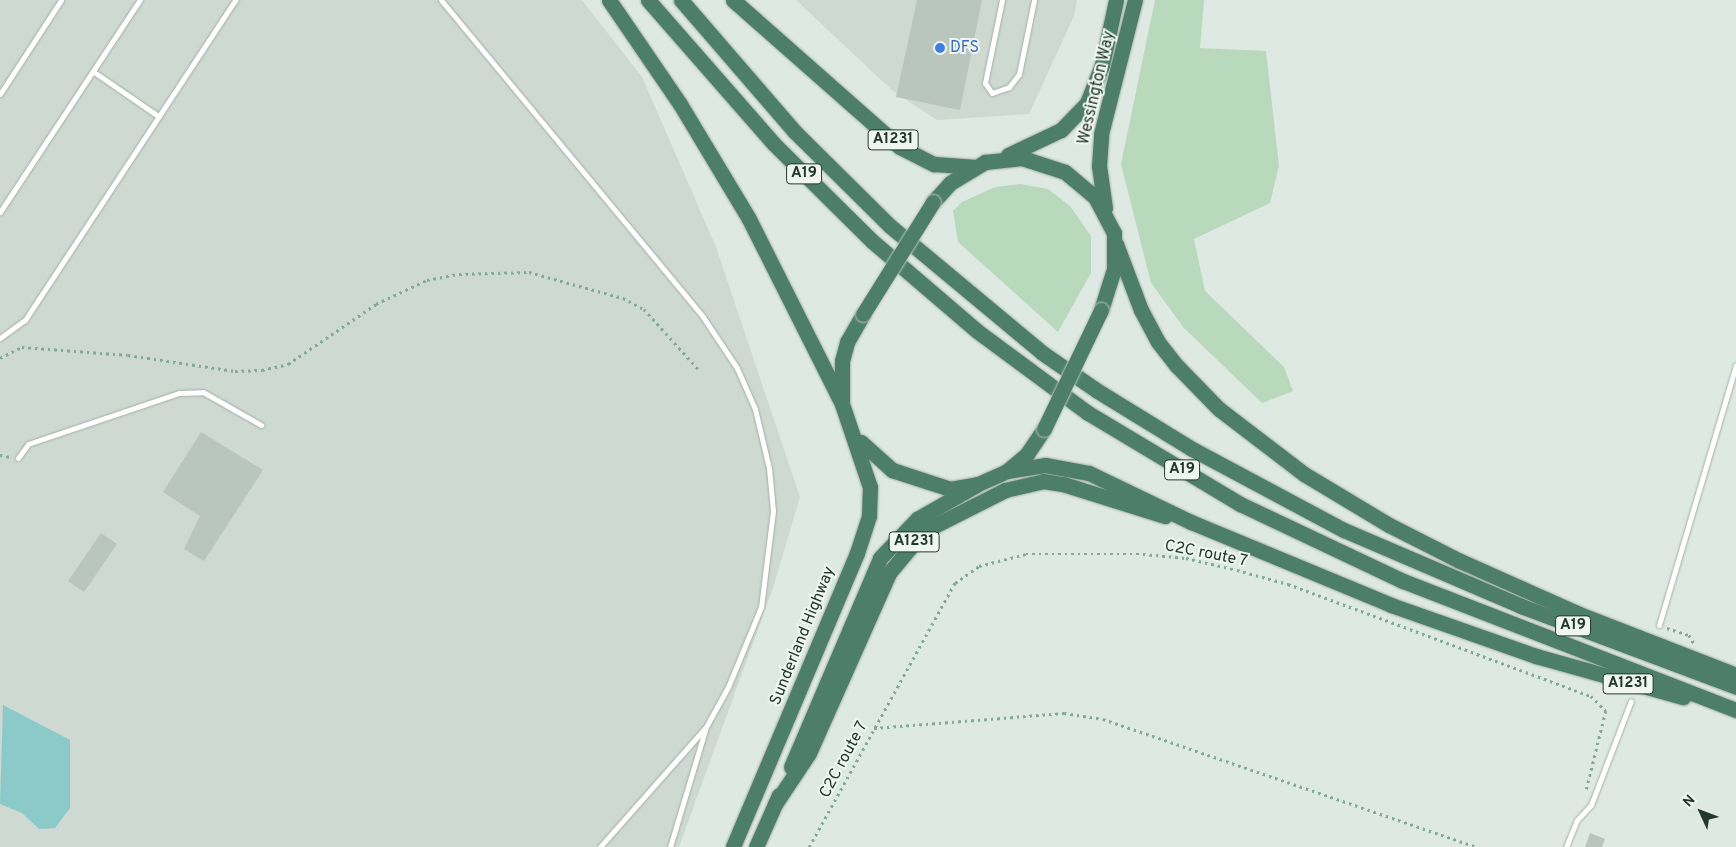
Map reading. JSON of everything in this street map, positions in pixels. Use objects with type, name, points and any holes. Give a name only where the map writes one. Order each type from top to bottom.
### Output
[{"type":"highway","points":[[609,0],[680,104],[749,219],[842,404]]},
{"type":"highway","name":"A19","points":[[648,0],[774,144],[872,241],[977,331],[1088,413],[1240,504],[1403,581],[1736,710]]},
{"type":"highway","name":"A19","points":[[681,0],[794,131],[890,226],[1033,347],[1096,390],[1199,453],[1344,530],[1521,606],[1736,687]]},
{"type":"highway","name":"A1231","points":[[732,0],[900,147],[934,164],[973,167]]},
{"type":"highway","name":"Wessington Way","points":[[998,160],[1061,130],[1087,103],[1102,64],[1116,0]]},
{"type":"highway","name":"Wessington Way","points":[[1106,213],[1098,166],[1101,134],[1135,0]]},
{"type":"highway","name":"A1231","points":[[978,484],[950,489],[910,479],[875,458],[854,433],[842,404],[842,361],[847,342],[863,314],[933,202],[950,183],[973,167],[998,160],[1022,158],[1065,172],[1087,188],[1106,213],[1116,244],[1114,269],[1101,310],[1044,430],[1027,454],[1007,471]]},
{"type":"highway","name":"A19","points":[[1116,244],[1141,310],[1168,354],[1219,409],[1304,474],[1389,525],[1460,561],[1579,614],[1736,675]]},
{"type":"highway","name":"Sunderland Highway","points":[[733,847],[865,531],[870,487],[854,433]]},
{"type":"highway","name":"A1231","points":[[756,847],[880,558],[917,519],[978,484],[1007,471],[1045,465],[1089,473],[1191,522],[1473,636],[1637,687],[1721,705]]},
{"type":"highway","name":"A1231","points":[[775,804],[809,753],[889,573],[924,532],[943,519],[1004,490],[1043,481],[1191,522]]},
{"type":"lane","points":[[0,94],[60,0]]},
{"type":"lane","points":[[0,212],[140,0]]},
{"type":"lane","points":[[0,338],[25,320],[234,0]]},
{"type":"lane","points":[[441,0],[703,317],[737,368],[755,409],[769,468],[773,511],[761,607],[728,686],[706,727],[670,847]]},
{"type":"lane","points":[[1002,0],[985,84],[992,93],[1009,87],[1019,74],[1034,0]]},
{"type":"lane","points":[[94,72],[158,116]]},
{"type":"lane","points":[[1659,625],[1736,365]]},
{"type":"lane","points":[[18,458],[28,444],[179,393],[203,392],[261,425]]},
{"type":"lane","points":[[1566,847],[1577,820],[1592,805],[1631,702]]},
{"type":"lane","points":[[600,847],[706,727]]},
{"type":"path","points":[[0,358],[22,347],[128,355],[235,371],[262,370],[288,364],[376,304],[427,280],[459,274],[529,272],[623,298],[644,309],[698,369]]},
{"type":"path","name":"C2C route 7","points":[[809,847],[954,584],[979,566],[1026,554],[1186,558],[1288,584],[1591,696],[1606,711],[1586,790],[1592,805]]},
{"type":"path","points":[[1659,625],[1689,634],[1696,648]]},
{"type":"path","points":[[874,728],[1064,713],[1103,719],[1477,847]]},
{"type":"shaded area","points":[[0,0],[582,0],[642,77],[716,247],[800,497],[773,588],[679,847],[0,847]]},
{"type":"shaded area","points":[[796,0],[1077,0],[1074,16],[1029,114],[937,120],[894,92]]},
{"type":"green space","points":[[1155,0],[1204,0],[1200,48],[1266,51],[1279,166],[1270,203],[1194,239],[1205,291],[1284,367],[1293,391],[1262,403],[1184,328],[1151,283],[1121,164]]},
{"type":"green space","points":[[1020,184],[1048,189],[1070,206],[1091,236],[1091,273],[1058,332],[958,242],[953,211],[962,202],[995,187]]},
{"type":"water","points":[[3,705],[70,740],[70,808],[55,828],[39,829],[22,813],[0,804]]},
{"type":"building","name":"DFS","points":[[917,0],[982,0],[960,110],[896,97]]},
{"type":"building","points":[[201,432],[263,470],[204,561],[184,549],[200,516],[163,492]]},
{"type":"building","points":[[101,533],[117,544],[84,592],[68,581]]},
{"type":"building","points":[[1590,833],[1605,839],[1602,847],[1585,847]]},
{"type":"place","name":"DFS","points":[[940,48]]}]
